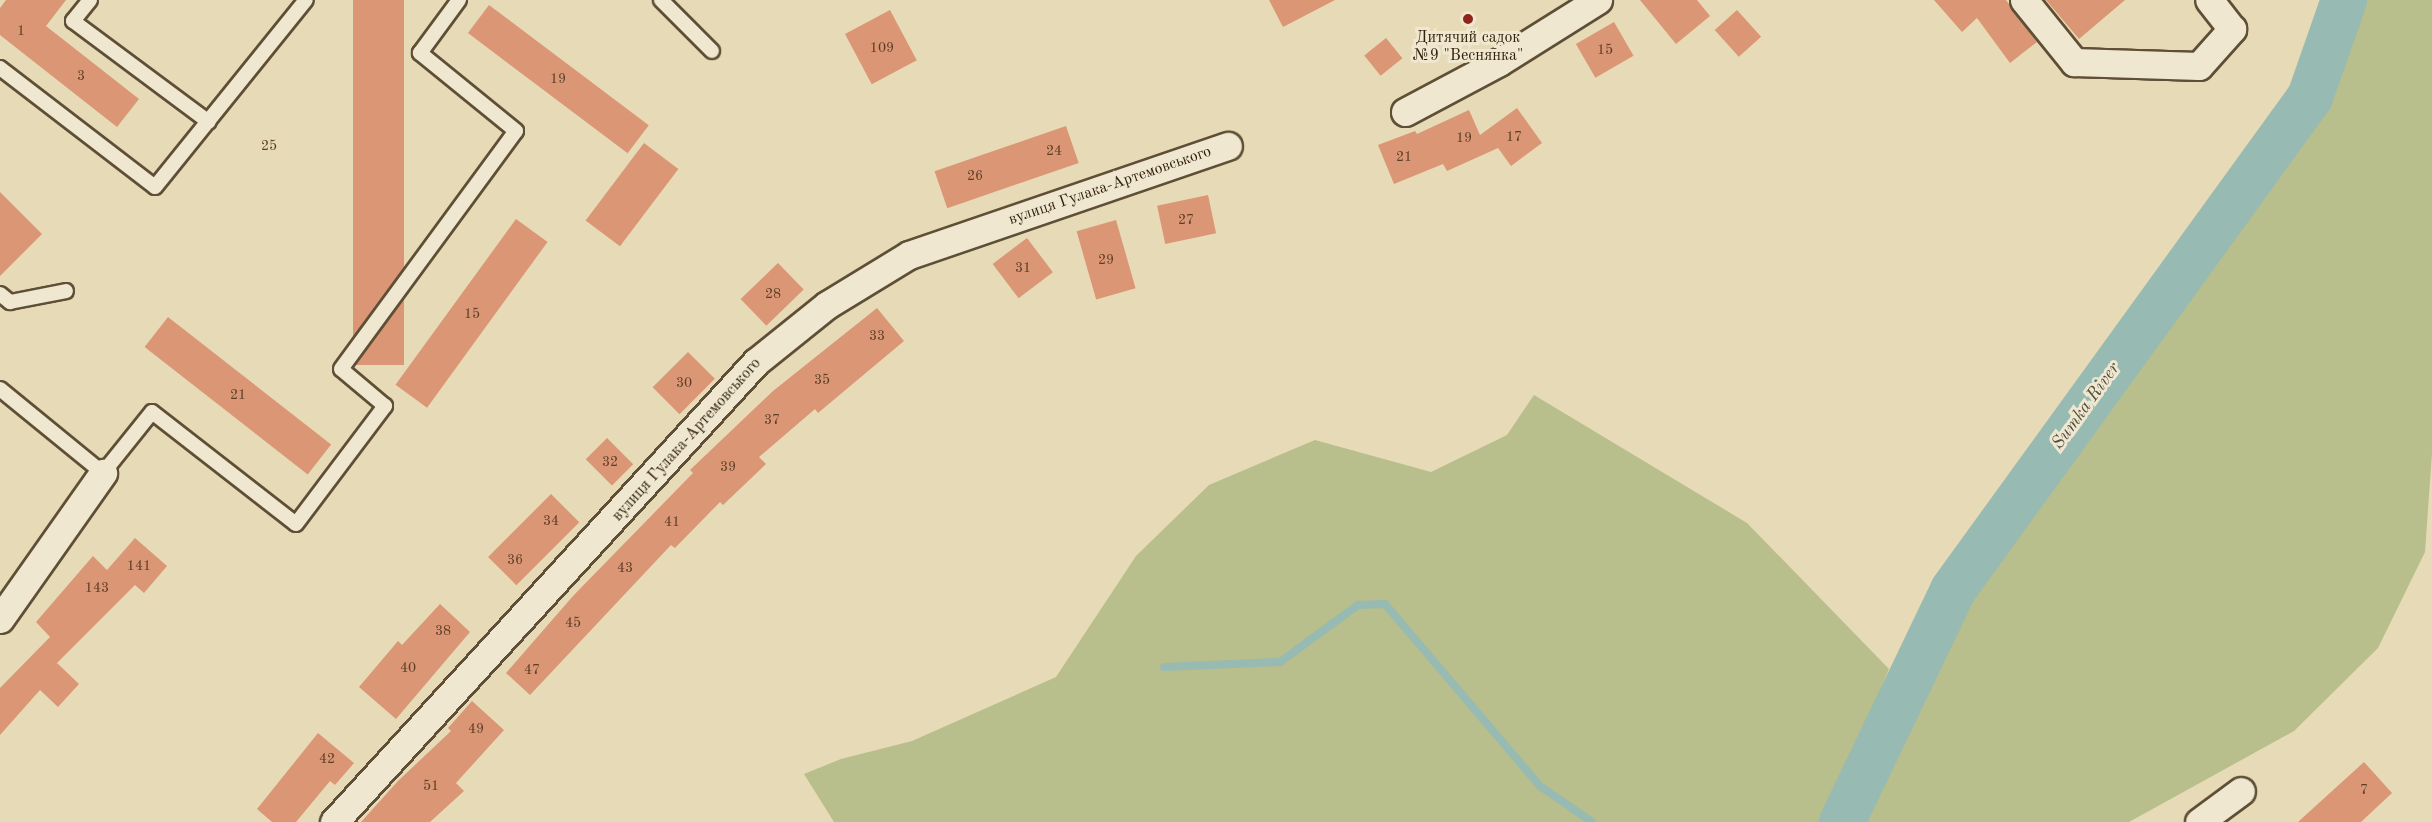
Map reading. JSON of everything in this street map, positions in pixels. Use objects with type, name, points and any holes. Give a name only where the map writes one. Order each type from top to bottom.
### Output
[{"type":"street","points":[[1405,112],[1499,62],[1598,0]]},
{"type":"street","points":[[2024,0],[2074,62],[2199,66],[2232,29],[2209,0]]},
{"type":"street","name":"вулиця Гулака-Артемовського","points":[[334,822],[756,362],[827,305],[909,255],[1228,146]]},
{"type":"street","points":[[0,620],[103,474]]},
{"type":"street","points":[[2199,822],[2241,791]]},
{"type":"lane","points":[[90,0],[73,21],[209,122]]},
{"type":"lane","points":[[0,68],[155,187],[306,0]]},
{"type":"lane","points":[[0,390],[103,474],[152,412],[296,524],[385,406],[341,369],[516,131],[420,53],[459,0]]},
{"type":"lane","points":[[661,0],[712,51]]},
{"type":"lane","points":[[0,294],[10,302],[66,291]]},
{"type":"green space","points":[[2358,0],[2432,0],[2432,453],[2425,552],[2378,648],[2294,731],[2129,822],[1842,822],[1953,590],[2310,97]]},
{"type":"green space","points":[[1534,395],[1747,523],[1889,669],[1825,822],[834,822],[804,774],[841,759],[912,741],[1056,677],[1136,556],[1209,485],[1315,440],[1431,472],[1507,435]]},
{"type":"building","points":[[6,0],[66,0],[46,26],[139,99],[117,127],[0,35],[0,8]]},
{"type":"building","points":[[353,0],[404,0],[404,365],[353,365]]},
{"type":"building","points":[[1269,0],[1335,0],[1283,27]]},
{"type":"building","points":[[1640,0],[1697,0],[1710,16],[1676,44]]},
{"type":"building","points":[[1934,0],[2006,0],[2037,42],[2010,63],[1977,18],[1962,32]]},
{"type":"building","points":[[2046,0],[2125,0],[2079,39]]},
{"type":"building","points":[[489,5],[649,125],[628,153],[468,33]]},
{"type":"building","points":[[890,10],[917,60],[872,84],[845,34]]},
{"type":"building","points":[[1737,10],[1761,37],[1739,57],[1715,30]]},
{"type":"building","points":[[1614,22],[1634,56],[1595,78],[1576,44]]},
{"type":"building","points":[[1386,38],[1402,58],[1381,76],[1364,56]]},
{"type":"building","points":[[1517,108],[1542,143],[1511,166],[1498,148],[1447,171],[1443,164],[1394,184],[1378,145],[1415,131],[1417,134],[1469,110],[1480,135]]},
{"type":"building","points":[[1066,126],[1079,163],[947,208],[935,171]]},
{"type":"building","points":[[644,143],[678,169],[620,246],[586,220]]},
{"type":"building","points":[[0,192],[42,234],[0,276]]},
{"type":"building","points":[[1208,195],[1216,233],[1165,244],[1157,206]]},
{"type":"building","points":[[516,219],[548,242],[427,408],[396,385]]},
{"type":"building","points":[[1116,220],[1136,288],[1096,300],[1077,231]]},
{"type":"building","points":[[1027,238],[1053,272],[1019,298],[993,264]]},
{"type":"building","points":[[778,263],[804,290],[766,326],[741,299]]},
{"type":"building","points":[[877,308],[904,341],[818,413],[815,409],[759,457],[766,464],[723,505],[720,502],[675,548],[671,545],[530,695],[506,673],[573,596],[693,473],[690,470],[773,391]]},
{"type":"building","points":[[168,317],[331,444],[308,474],[145,347]]},
{"type":"building","points":[[688,352],[715,379],[680,414],[653,387]]},
{"type":"building","points":[[607,438],[633,464],[612,485],[586,459]]},
{"type":"building","points":[[551,494],[579,522],[516,585],[488,557]]},
{"type":"building","points":[[135,538],[167,566],[144,593],[135,585],[57,663],[79,684],[58,707],[40,690],[0,735],[0,688],[50,637],[36,622],[93,556],[107,570]]},
{"type":"building","points":[[440,604],[470,632],[396,719],[359,687],[398,641],[402,645]]},
{"type":"building","points":[[472,701],[504,730],[456,783],[464,791],[430,822],[361,822],[398,781],[451,731],[448,728]]},
{"type":"building","points":[[318,733],[354,763],[335,785],[330,781],[296,822],[272,822],[257,809]]},
{"type":"building","points":[[2364,762],[2392,793],[2361,822],[2298,822]]},
{"type":"waterway","name":"Sumka River","points":[[1842,822],[1953,590],[2310,97],[2344,0]]},
{"type":"waterway","points":[[1164,667],[1280,662],[1358,605],[1385,604],[1540,786],[1592,822]]},
{"type":"place","name":"Дитячий садок №9 \"Веснянка\"","points":[[1468,19]]}]
